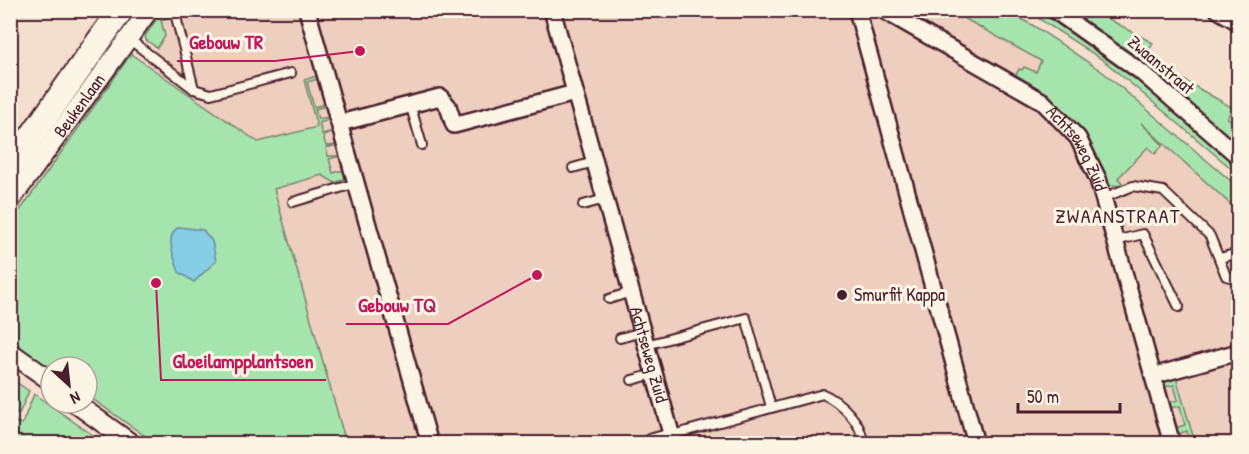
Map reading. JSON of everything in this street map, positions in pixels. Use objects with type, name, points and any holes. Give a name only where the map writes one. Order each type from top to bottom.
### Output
[{"type":"main road","name":"Beukenlaan","points":[[13,138],[102,10]]},
{"type":"main road","name":"Beukenlaan","points":[[10,166],[121,10]]},
{"type":"street","name":"Beukenlaan","points":[[10,201],[149,10]]},
{"type":"street","points":[[308,10],[430,444]]},
{"type":"street","name":"Achtseweg Zuid","points":[[552,10],[672,437]]},
{"type":"street","points":[[857,10],[976,444]]},
{"type":"street","name":"Achtseweg Zuid","points":[[883,10],[1042,101],[1078,138],[1090,160],[1103,198],[1172,444]]},
{"type":"street","name":"Zwaanstraat","points":[[1054,10],[1140,71],[1239,156]]},
{"type":"street","points":[[1218,10],[1239,22]]},
{"type":"street","points":[[340,123],[433,98],[443,98],[454,124],[575,93]]},
{"type":"street","points":[[10,352],[39,373]]},
{"type":"street","points":[[1153,376],[1239,352]]},
{"type":"street","points":[[10,364],[39,382]]},
{"type":"street","points":[[92,415],[132,444]]},
{"type":"lane","points":[[175,13],[194,89]]},
{"type":"lane","points":[[129,39],[194,89],[210,94],[291,73]]},
{"type":"lane","points":[[410,104],[422,145]]},
{"type":"lane","points":[[573,168],[594,162]]},
{"type":"lane","points":[[293,202],[357,183]]},
{"type":"lane","points":[[1103,198],[1133,186],[1163,191],[1210,236],[1226,276],[1239,279]]},
{"type":"lane","points":[[583,205],[605,199]]},
{"type":"lane","points":[[1115,240],[1143,234],[1179,307]]},
{"type":"lane","points":[[1220,258],[1239,253]]},
{"type":"lane","points":[[609,299],[631,292]]},
{"type":"lane","points":[[620,338],[644,338],[746,318],[771,407]]},
{"type":"lane","points":[[633,381],[654,374]]},
{"type":"lane","points":[[649,439],[672,437],[822,394],[833,399],[858,424],[863,437],[862,444]]},
{"type":"shaded area","points":[[163,10],[953,11],[1114,101],[1238,207],[1238,443],[346,443],[274,189],[207,107],[146,63],[157,48],[146,40],[145,36]]},
{"type":"green space","points":[[162,11],[169,11],[171,17],[161,20],[165,36],[157,48],[146,40],[145,36]]},
{"type":"green space","points":[[951,11],[1006,11],[1034,26],[1104,73],[1238,187],[1238,211],[1141,123],[1163,145],[1155,154],[1148,147],[1118,178],[1123,186],[1109,185],[1091,146],[1068,114],[1049,97],[1016,75],[1019,69],[1022,70],[1024,67],[1036,72],[1041,61]]},
{"type":"green space","points":[[1027,11],[1047,11],[1083,33],[1238,160],[1238,174],[1103,60]]},
{"type":"green space","points":[[1061,11],[1094,11],[1153,43],[1145,58],[1233,108],[1227,118],[1238,124],[1238,151],[1179,100],[1171,88],[1143,63]]},
{"type":"green space","points":[[131,54],[258,142],[317,127],[304,80],[317,76],[318,79],[307,82],[314,107],[325,104],[326,106],[315,109],[318,119],[329,117],[329,120],[319,123],[322,134],[333,131],[323,136],[326,146],[337,145],[326,148],[328,156],[340,156],[329,159],[333,173],[344,170],[346,178],[335,183],[322,175],[274,189],[346,443],[155,443],[99,403],[99,355],[39,355],[39,361],[11,341],[11,223]]},
{"type":"green space","points":[[1176,377],[1195,443],[1190,443],[1187,431],[1177,434],[1175,428],[1185,425],[1180,406],[1170,408],[1168,403],[1178,400],[1174,385],[1164,387],[1166,380]]},
{"type":"green space","points":[[10,378],[29,391],[19,414],[11,410]]},
{"type":"green space","points":[[34,394],[39,398],[39,415],[64,415],[104,443],[25,443],[11,438],[11,420],[22,424]]},
{"type":"water","points":[[179,227],[203,230],[212,241],[216,261],[194,282],[179,272],[173,254],[172,236]]},
{"type":"place","name":"Gebouw TR","points":[[360,51]]},
{"type":"place","name":"Gebouw TQ","points":[[537,275]]},
{"type":"place","name":"Gloeilampplantsoen","points":[[156,283]]},
{"type":"place","name":"Smurfit Kappa","points":[[842,295]]},
{"type":"district","name":"ZWAANSTRAAT","points":[[1118,216]]}]
